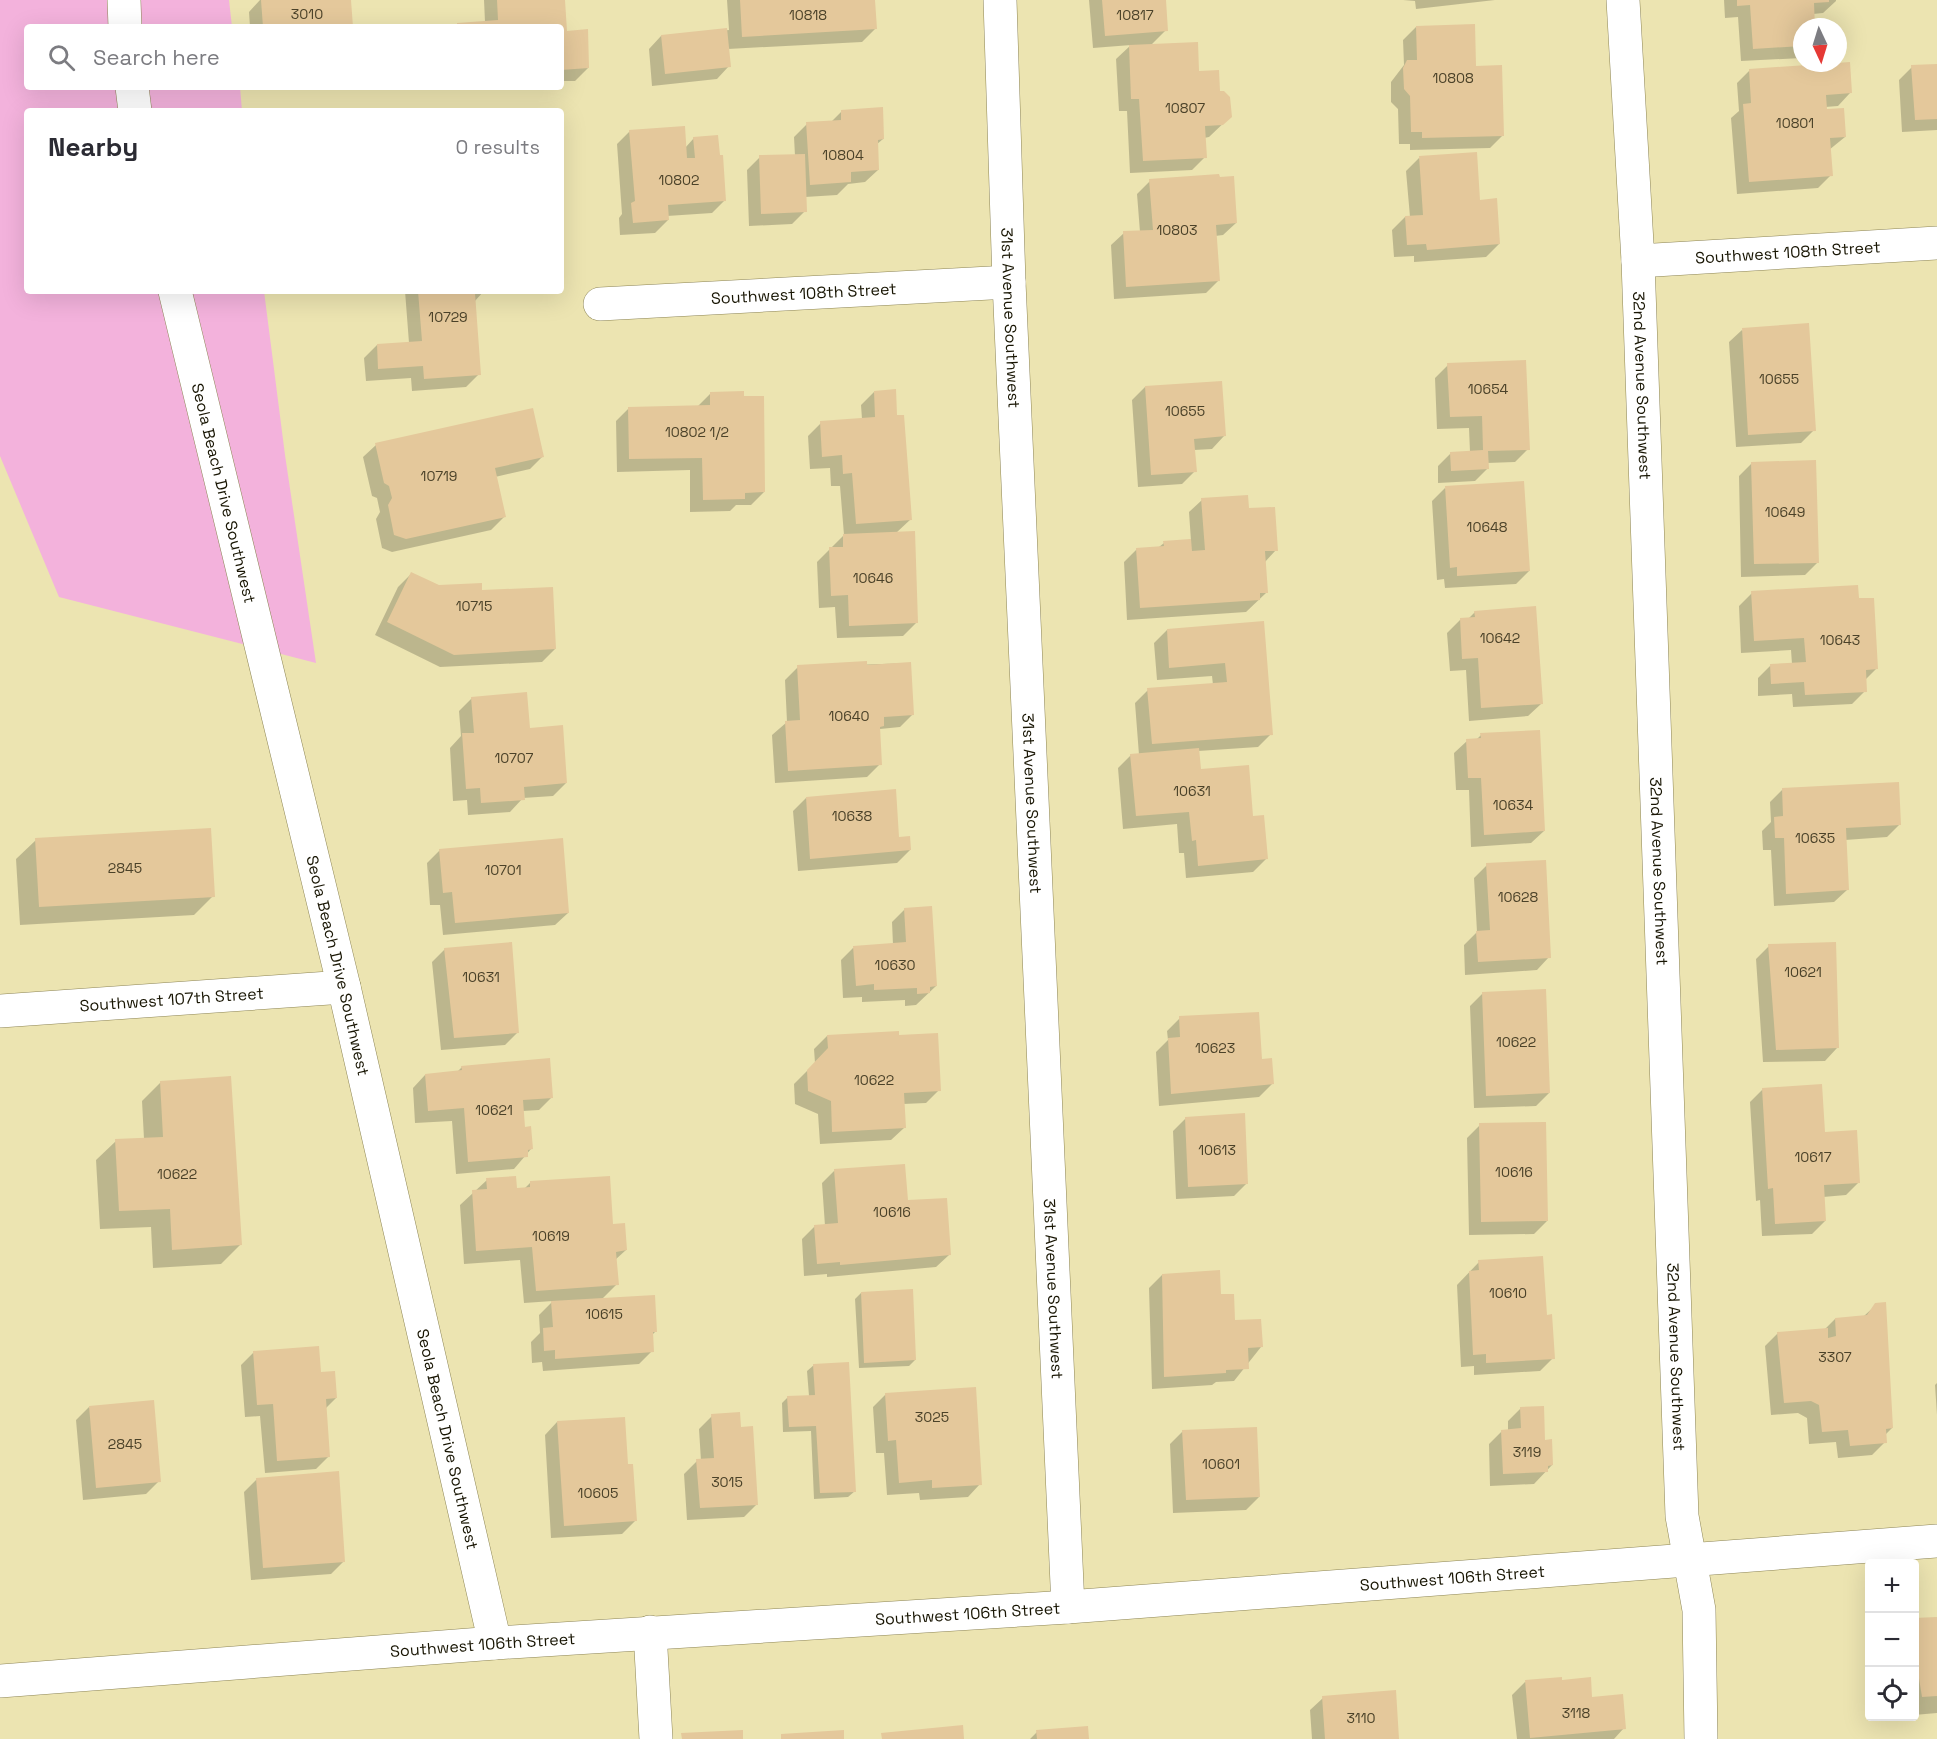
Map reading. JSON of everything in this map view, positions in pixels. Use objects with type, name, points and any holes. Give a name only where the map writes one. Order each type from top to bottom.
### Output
[{"type":"street","points":[[124,0],[125,24]]},
{"type":"street","name":"31st Avenue Southwest","points":[[1000,0],[1009,282],[1068,1607]]},
{"type":"street","name":"32nd Avenue Southwest","points":[[1623,0],[1638,261],[1682,1516],[1692,1560],[1699,1610],[1701,1739]]},
{"type":"street","points":[[132,90],[135,108]]},
{"type":"street","name":"Southwest 108th Street","points":[[1638,261],[1937,243]]},
{"type":"street","name":"Southwest 108th Street","points":[[600,304],[1009,282]]},
{"type":"street","name":"Seola Beach Drive Southwest","points":[[176,294],[344,987],[495,1643]]},
{"type":"street","name":"Southwest 107th Street","points":[[0,1011],[344,987]]},
{"type":"street","name":"Southwest 106th Street","points":[[0,1681],[650,1632],[1068,1607],[1937,1541]]},
{"type":"street","points":[[650,1632],[656,1739]]},
{"type":"shaded area","points":[[0,0],[229,0],[232,24],[24,24],[24,90],[240,90],[242,108],[24,108],[24,294],[264,294],[285,455],[316,663],[59,597],[0,456]]},
{"type":"building","points":[[261,0],[351,0],[353,24],[263,24]]},
{"type":"building","points":[[497,0],[565,0],[567,31],[588,29],[589,68],[564,70],[564,24],[457,24],[498,20]]},
{"type":"building","points":[[740,0],[875,0],[877,29],[742,37]]},
{"type":"building","points":[[1102,0],[1166,0],[1168,31],[1105,36]]},
{"type":"building","points":[[1737,0],[1829,0],[1829,2],[1814,3],[1815,18],[1793,18],[1793,47],[1753,49],[1750,5],[1737,6]]},
{"type":"building","points":[[1475,24],[1476,66],[1502,65],[1504,136],[1422,138],[1422,132],[1411,132],[1410,96],[1404,89],[1403,68],[1407,60],[1417,60],[1416,26]]},
{"type":"building","points":[[727,28],[731,67],[665,74],[661,35]]},
{"type":"building","points":[[1198,42],[1199,71],[1219,70],[1220,91],[1224,91],[1230,97],[1232,117],[1223,125],[1205,126],[1207,158],[1143,161],[1139,99],[1131,99],[1129,45]]},
{"type":"building","points":[[1847,62],[1850,62],[1852,93],[1826,95],[1827,109],[1844,108],[1846,137],[1830,138],[1833,176],[1749,182],[1743,104],[1751,103],[1749,69],[1793,66],[1793,72],[1847,72]]},
{"type":"building","points":[[1937,64],[1937,119],[1915,120],[1911,65]]},
{"type":"building","points":[[883,107],[884,139],[878,140],[879,170],[851,172],[851,182],[810,185],[806,122],[841,120],[841,110]]},
{"type":"building","points":[[685,126],[687,158],[695,158],[693,137],[718,135],[720,155],[723,155],[726,201],[668,205],[669,220],[633,223],[631,203],[635,201],[629,130]]},
{"type":"building","points":[[1477,152],[1480,200],[1497,198],[1500,244],[1427,250],[1426,244],[1407,245],[1405,216],[1423,215],[1419,156]]},
{"type":"building","points":[[805,154],[807,212],[761,214],[759,155]]},
{"type":"building","points":[[1219,174],[1220,177],[1234,176],[1237,223],[1216,225],[1220,281],[1126,287],[1123,231],[1153,230],[1149,179]]},
{"type":"building","points":[[418,294],[475,294],[481,375],[424,379],[423,366],[378,369],[377,344],[422,341]]},
{"type":"building","points":[[1809,323],[1816,431],[1748,435],[1742,328]]},
{"type":"building","points":[[1526,360],[1530,450],[1488,451],[1489,469],[1451,471],[1450,452],[1483,450],[1482,416],[1450,417],[1447,363]]},
{"type":"building","points":[[1222,381],[1226,436],[1194,439],[1197,472],[1151,475],[1145,386]]},
{"type":"building","points":[[896,389],[897,415],[904,415],[912,520],[856,524],[852,473],[843,474],[842,455],[822,457],[820,421],[875,417],[874,391]]},
{"type":"building","points":[[744,391],[744,396],[764,396],[765,492],[745,493],[745,499],[703,500],[702,458],[629,459],[628,407],[710,405],[710,392]]},
{"type":"building","points":[[533,408],[544,457],[495,468],[506,517],[406,539],[394,535],[388,505],[392,498],[389,486],[384,483],[375,443]]},
{"type":"building","points":[[1816,460],[1819,563],[1754,564],[1751,462]]},
{"type":"building","points":[[1524,481],[1530,571],[1457,576],[1457,567],[1450,568],[1445,486]]},
{"type":"building","points":[[1248,495],[1249,508],[1275,507],[1278,551],[1265,551],[1268,593],[1260,593],[1260,600],[1140,608],[1136,548],[1164,546],[1163,541],[1191,539],[1192,551],[1205,550],[1201,498]]},
{"type":"building","points":[[915,531],[918,623],[849,626],[848,595],[831,596],[829,547],[843,547],[843,534]]},
{"type":"building","points":[[411,572],[439,585],[482,583],[482,590],[553,587],[556,649],[454,655],[387,622]]},
{"type":"building","points":[[1858,585],[1859,598],[1874,598],[1878,669],[1866,670],[1867,692],[1805,695],[1804,682],[1771,684],[1770,664],[1806,662],[1804,638],[1754,641],[1751,591]]},
{"type":"building","points":[[1536,606],[1543,704],[1481,708],[1478,658],[1462,659],[1460,618],[1475,617],[1474,611]]},
{"type":"building","points":[[1264,621],[1273,735],[1152,744],[1147,688],[1227,682],[1225,663],[1169,668],[1167,629]]},
{"type":"building","points":[[867,661],[867,665],[911,662],[914,715],[884,717],[884,726],[880,727],[882,765],[788,771],[785,721],[800,720],[797,665]]},
{"type":"building","points":[[527,692],[530,728],[563,725],[567,783],[524,787],[525,800],[481,803],[480,788],[466,789],[462,733],[474,733],[471,697]]},
{"type":"building","points":[[1540,730],[1545,831],[1484,835],[1481,778],[1468,778],[1466,739],[1481,738],[1480,733]]},
{"type":"building","points":[[1199,748],[1201,769],[1249,765],[1253,816],[1264,815],[1268,859],[1198,866],[1196,840],[1192,841],[1189,812],[1136,816],[1130,754]]},
{"type":"building","points":[[1899,782],[1901,825],[1846,828],[1849,890],[1786,894],[1784,838],[1775,838],[1774,817],[1783,816],[1782,788]]},
{"type":"building","points":[[896,789],[899,837],[910,836],[911,850],[810,859],[806,797]]},
{"type":"building","points":[[211,828],[215,897],[39,907],[35,838]]},
{"type":"building","points":[[563,838],[569,913],[455,923],[452,892],[443,893],[439,849]]},
{"type":"building","points":[[1546,860],[1551,958],[1478,962],[1476,931],[1490,930],[1486,863]]},
{"type":"building","points":[[932,906],[937,986],[930,987],[930,993],[917,994],[917,988],[874,990],[874,984],[856,986],[853,946],[906,942],[904,908]]},
{"type":"building","points":[[512,942],[519,1033],[454,1038],[444,948]]},
{"type":"building","points":[[1836,942],[1839,1048],[1776,1050],[1768,944]]},
{"type":"building","points":[[1546,989],[1550,1093],[1486,1096],[1482,992]]},
{"type":"building","points":[[1259,1012],[1262,1059],[1272,1058],[1274,1084],[1171,1094],[1168,1038],[1180,1037],[1179,1016]]},
{"type":"building","points":[[899,1031],[899,1035],[938,1033],[941,1091],[904,1093],[906,1128],[832,1132],[831,1101],[808,1091],[807,1070],[828,1048],[827,1035]]},
{"type":"building","points":[[550,1058],[553,1098],[523,1100],[525,1127],[531,1126],[533,1149],[528,1150],[528,1157],[468,1162],[464,1108],[428,1111],[425,1074],[462,1070],[461,1066]]},
{"type":"building","points":[[231,1076],[242,1245],[172,1250],[170,1209],[119,1211],[115,1139],[163,1137],[160,1081]]},
{"type":"building","points":[[1822,1084],[1825,1132],[1857,1130],[1860,1183],[1824,1185],[1826,1221],[1775,1224],[1773,1188],[1768,1189],[1762,1088]]},
{"type":"building","points":[[1245,1113],[1248,1184],[1188,1187],[1185,1117]]},
{"type":"building","points":[[1546,1122],[1548,1221],[1481,1222],[1479,1123]]},
{"type":"building","points":[[905,1164],[908,1200],[947,1198],[951,1255],[840,1265],[840,1262],[817,1264],[814,1225],[838,1223],[834,1169]]},
{"type":"building","points":[[516,1176],[517,1188],[530,1187],[530,1181],[610,1176],[613,1224],[625,1223],[627,1250],[616,1252],[619,1285],[536,1291],[532,1247],[476,1251],[472,1190],[487,1189],[486,1178]]},
{"type":"building","points":[[1543,1256],[1547,1315],[1552,1314],[1555,1359],[1486,1363],[1486,1354],[1473,1355],[1469,1271],[1479,1270],[1478,1260]]},
{"type":"building","points":[[1220,1270],[1221,1294],[1234,1294],[1235,1320],[1261,1319],[1263,1347],[1248,1348],[1249,1369],[1226,1370],[1226,1373],[1164,1377],[1162,1274]]},
{"type":"building","points":[[913,1289],[916,1360],[864,1363],[861,1292]]},
{"type":"building","points":[[655,1295],[657,1332],[653,1332],[654,1352],[555,1359],[555,1350],[544,1351],[543,1328],[553,1327],[551,1301]]},
{"type":"building","points":[[1886,1302],[1893,1428],[1886,1429],[1887,1443],[1850,1446],[1848,1430],[1822,1432],[1819,1405],[1811,1401],[1784,1403],[1777,1332],[1828,1328],[1828,1338],[1836,1336],[1835,1318],[1867,1315],[1875,1303]]},
{"type":"building","points":[[319,1346],[321,1372],[335,1371],[337,1398],[326,1399],[330,1457],[277,1461],[273,1404],[257,1405],[253,1351]]},
{"type":"building","points":[[849,1362],[856,1492],[820,1493],[816,1426],[789,1427],[787,1396],[815,1395],[813,1364]]},
{"type":"building","points":[[976,1387],[982,1485],[932,1488],[932,1480],[899,1483],[896,1440],[888,1441],[885,1393]]},
{"type":"building","points":[[154,1400],[161,1482],[96,1488],[89,1406]]},
{"type":"building","points":[[1544,1406],[1545,1440],[1552,1439],[1553,1465],[1548,1466],[1548,1472],[1503,1474],[1501,1430],[1521,1428],[1520,1407]]},
{"type":"building","points":[[740,1412],[741,1427],[753,1426],[758,1505],[700,1508],[696,1459],[714,1458],[711,1414]]},
{"type":"building","points":[[625,1417],[628,1464],[633,1464],[637,1521],[564,1526],[557,1421]]},
{"type":"building","points":[[1257,1427],[1260,1497],[1186,1500],[1182,1430]]},
{"type":"building","points":[[339,1471],[345,1562],[263,1568],[256,1478]]},
{"type":"building","points":[[1937,1617],[1937,1696],[1922,1697],[1919,1678],[1919,1618]]},
{"type":"building","points":[[1562,1677],[1562,1680],[1591,1677],[1592,1697],[1623,1694],[1626,1729],[1530,1738],[1525,1680]]},
{"type":"building","points":[[1396,1690],[1399,1739],[1325,1739],[1322,1696]]},
{"type":"building","points":[[963,1725],[964,1739],[882,1739],[881,1733]]},
{"type":"building","points":[[1088,1726],[1089,1739],[1037,1739],[1036,1730]]},
{"type":"building","points":[[743,1730],[743,1739],[682,1739],[681,1733]]},
{"type":"building","points":[[844,1730],[844,1739],[781,1739],[781,1734]]}]
